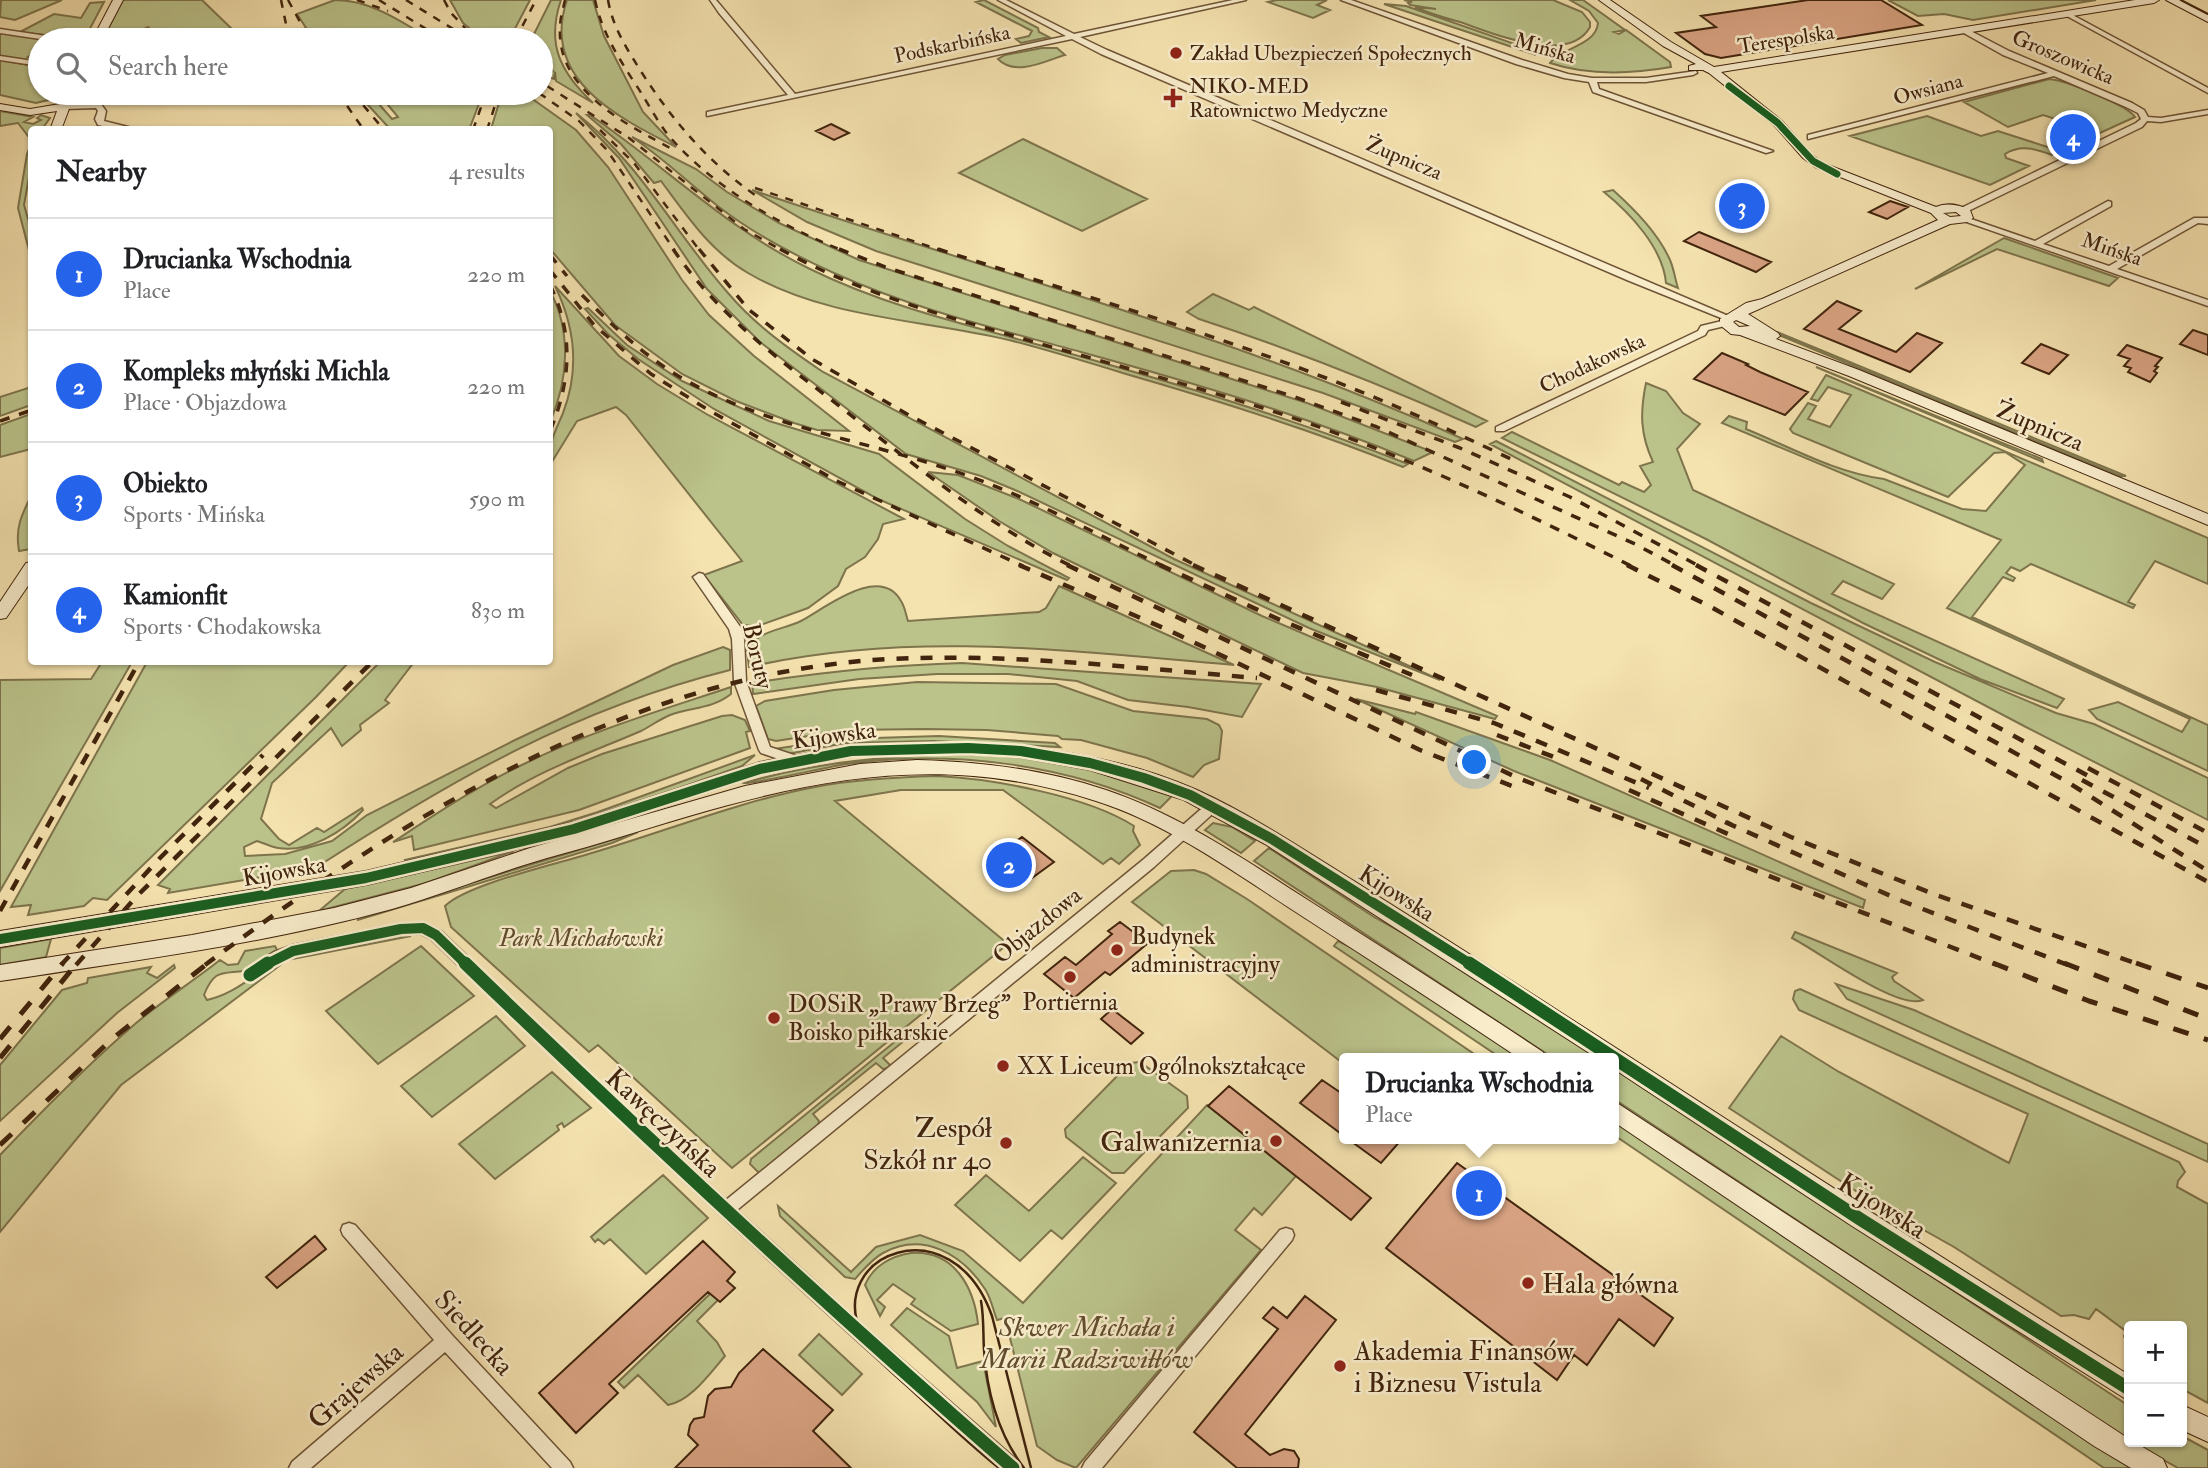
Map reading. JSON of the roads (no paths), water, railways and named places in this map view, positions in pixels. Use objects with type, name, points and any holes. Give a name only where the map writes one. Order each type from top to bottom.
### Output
[{"type":"street","points":[[103,28],[118,0]]},
{"type":"street","points":[[713,0],[793,96]]},
{"type":"street","name":"Żupnicza","points":[[1001,0],[1104,52],[1680,299],[1690,306],[1738,323],[2208,520]]},
{"type":"street","name":"Podskarbińska","points":[[710,114],[1243,0]]},
{"type":"street","name":"Mińska","points":[[1343,0],[1543,70],[1591,80],[1596,90],[1769,151]]},
{"type":"street","points":[[1604,0],[1703,69],[1768,124],[1808,164],[1901,196],[1942,214],[1965,215],[1978,204],[2145,119],[2161,120],[2208,112]]},
{"type":"street","name":"Terespolska","points":[[1591,80],[1646,80],[2154,0]]},
{"type":"street","points":[[2171,0],[2208,19]]},
{"type":"street","points":[[2195,0],[2208,6]]},
{"type":"street","points":[[2067,14],[2208,91]]},
{"type":"street","name":"Groszowicka","points":[[1965,30],[2006,53],[2129,104],[2141,111],[2145,119]]},
{"type":"street","points":[[0,31],[28,35]]},
{"type":"street","points":[[0,58],[28,62]]},
{"type":"street","name":"Owsiana","points":[[1811,137],[2054,74]]},
{"type":"street","points":[[0,105],[30,112],[98,106],[102,109],[99,120],[101,123],[116,126]]},
{"type":"street","points":[[57,126],[64,107]]},
{"type":"street","points":[[2038,243],[2108,204]]},
{"type":"street","points":[[1738,323],[1767,302],[1919,231],[1942,214]]},
{"type":"street","name":"Mińska","points":[[1965,215],[2208,303]]},
{"type":"street","points":[[2111,269],[2197,220],[2208,221]]},
{"type":"street","name":"Chodakowska","points":[[1500,429],[1702,333],[1738,323]]},
{"type":"street","points":[[0,614],[28,573]]},
{"type":"street","name":"Boruty","points":[[699,577],[735,628],[740,681],[765,750]]},
{"type":"street","name":"Kijowska","points":[[0,939],[366,878],[574,830],[743,774],[796,760],[850,751],[913,748],[1021,751],[1127,773],[1175,789],[1213,806],[1265,835],[1443,946],[1606,1053]]},
{"type":"street","points":[[743,774],[765,750],[796,760]]},
{"type":"street","name":"Kijowska","points":[[0,973],[260,929],[367,907],[719,799],[806,777],[850,770],[930,765],[999,770],[1102,796],[1185,831],[1358,940],[1528,1053]]},
{"type":"street","name":"Objazdowa","points":[[726,1209],[1213,806]]},
{"type":"street","name":"Kawęczyńska","points":[[250,975],[279,956],[293,951],[401,929],[425,929],[436,935],[604,1098],[961,1425],[1013,1468]]},
{"type":"street","name":"Kijowska","points":[[1619,1061],[1860,1219],[2124,1386]]},
{"type":"street","points":[[1619,1113],[2091,1429],[2154,1468]]},
{"type":"street","name":"Siedlecka","points":[[349,1230],[446,1341],[564,1468]]},
{"type":"street","points":[[1091,1468],[1286,1235]]},
{"type":"street","name":"Grajewska","points":[[298,1468],[446,1341]]},
{"type":"street","points":[[2187,1420],[2208,1430]]},
{"type":"tram line","points":[[2181,0],[2208,14]]},
{"type":"tram line","points":[[999,1468],[886,1367],[867,1344],[855,1306],[861,1282],[876,1264],[898,1253],[923,1251],[949,1260],[973,1281],[992,1316],[1031,1468]]},
{"type":"tram line","points":[[981,1301],[991,1397],[1007,1441],[1024,1468]]},
{"type":"railway","points":[[281,0],[288,28]]},
{"type":"railway","points":[[288,0],[303,28]]},
{"type":"railway","points":[[357,0],[388,11]]},
{"type":"railway","points":[[379,0],[424,28]]},
{"type":"railway","points":[[406,0],[452,28]]},
{"type":"railway","points":[[444,0],[451,13],[465,28]]},
{"type":"railway","points":[[521,28],[536,0]]},
{"type":"railway","points":[[565,0],[560,24],[562,49],[569,69],[582,87],[615,116],[672,149]]},
{"type":"railway","points":[[595,0],[606,33],[622,62],[664,130],[687,155],[750,204],[796,230],[842,250]]},
{"type":"railway","points":[[608,0],[621,38],[666,108],[707,155],[755,195]]},
{"type":"railway","points":[[553,90],[629,138],[744,229],[783,251]]},
{"type":"railway","points":[[553,103],[579,121],[607,150],[675,251]]},
{"type":"railway","points":[[346,105],[361,126]]},
{"type":"railway","points":[[363,105],[381,126]]},
{"type":"railway","points":[[474,126],[482,105]]},
{"type":"railway","points":[[488,126],[495,105]]},
{"type":"railway","points":[[600,130],[634,163],[700,251]]},
{"type":"railway","points":[[755,188],[943,251]]},
{"type":"railway","points":[[673,249],[711,297],[754,338],[903,455]]},
{"type":"railway","points":[[699,249],[748,309],[812,359],[907,414],[1197,566]]},
{"type":"railway","points":[[780,249],[863,288],[920,308],[1272,411],[1364,444],[1454,481],[1631,566]]},
{"type":"railway","points":[[938,249],[1278,360],[1350,387],[1511,459]]},
{"type":"railway","points":[[842,250],[888,268],[1292,396],[1377,427],[1635,544],[1676,566]]},
{"type":"railway","points":[[553,259],[567,276]]},
{"type":"railway","points":[[553,274],[594,325],[651,374],[710,411],[839,482],[1023,566]]},
{"type":"railway","points":[[553,292],[563,321],[567,358],[566,376],[553,423]]},
{"type":"railway","points":[[582,295],[650,356],[675,374],[707,391],[775,419],[903,455]]},
{"type":"railway","points":[[1341,402],[1460,448],[1570,497],[1699,566]]},
{"type":"railway","points":[[0,421],[28,411]]},
{"type":"railway","points":[[903,455],[951,470],[1032,502],[1163,566]]},
{"type":"railway","points":[[903,455],[983,514],[1071,566]]},
{"type":"railway","points":[[1019,565],[1168,630],[1420,750],[1512,786]]},
{"type":"railway","points":[[1067,565],[1518,778],[1997,965]]},
{"type":"railway","points":[[1160,565],[1278,619],[1412,675]]},
{"type":"railway","points":[[1193,565],[1791,837],[1936,895],[2141,965]]},
{"type":"railway","points":[[1627,565],[1709,606],[2208,882]]},
{"type":"railway","points":[[1672,565],[2066,781],[2208,871]]},
{"type":"railway","points":[[1696,565],[2094,779]]},
{"type":"railway","points":[[205,965],[282,909],[442,806],[526,761],[612,722],[702,692],[794,670],[889,659],[981,658],[1073,662],[1257,678]]},
{"type":"railway","points":[[0,911],[137,665]]},
{"type":"railway","points":[[76,965],[136,897],[369,665]]},
{"type":"railway","points":[[1376,690],[1494,723],[1649,788]]},
{"type":"railway","points":[[1497,735],[1559,759]]},
{"type":"railway","points":[[61,965],[160,858],[263,755]]},
{"type":"railway","points":[[2088,768],[2208,833]]},
{"type":"railway","points":[[1641,779],[1732,825]]},
{"type":"railway","points":[[2082,780],[2208,848]]},
{"type":"railway","points":[[1629,790],[1728,834]]},
{"type":"railway","points":[[1725,822],[1902,901],[2068,965]]},
{"type":"railway","points":[[0,1039],[63,963]]},
{"type":"railway","points":[[0,1058],[77,963]]},
{"type":"railway","points":[[0,1145],[112,1039],[208,963]]},
{"type":"railway","points":[[1993,963],[2089,1001],[2208,1040]]},
{"type":"railway","points":[[2064,963],[2208,1019]]},
{"type":"railway","points":[[2136,963],[2208,988]]},
{"type":"place","name":"Zakład Ubezpieczeń Społecznych","points":[[1176,53]]},
{"type":"place","name":"NIKO-MED Ratownictwo Medyczne","points":[[1173,98]]},
{"type":"place","name":"Kamionfit","points":[[2073,137]]},
{"type":"place","name":"Obiekto","points":[[1742,206]]},
{"type":"place","name":"Kompleks młyński Michla","points":[[1009,865]]},
{"type":"place","name":"Budynek administracyjny","points":[[1117,950]]},
{"type":"place","name":"Portiernia","points":[[1070,977]]},
{"type":"place","name":"DOSiR „Prawy Brzeg” Boisko piłkarskie","points":[[774,1018]]},
{"type":"place","name":"XX Liceum Ogólnokształcące","points":[[1003,1066]]},
{"type":"place","name":"Galwanizernia","points":[[1276,1141]]},
{"type":"place","name":"Zespół Szkół nr 40","points":[[1006,1143]]},
{"type":"place","name":"Drucianka Wschodnia","points":[[1479,1193]]},
{"type":"place","name":"Hala główna","points":[[1528,1283]]},
{"type":"place","name":"Akademia Finansów i Biznesu Vistula","points":[[1340,1366]]},
{"type":"park label","name":"Park Michałowski","points":[[581,938]]},
{"type":"park label","name":"Skwer Michała i Marii Radziwiłłów","points":[[1087,1342]]}]
